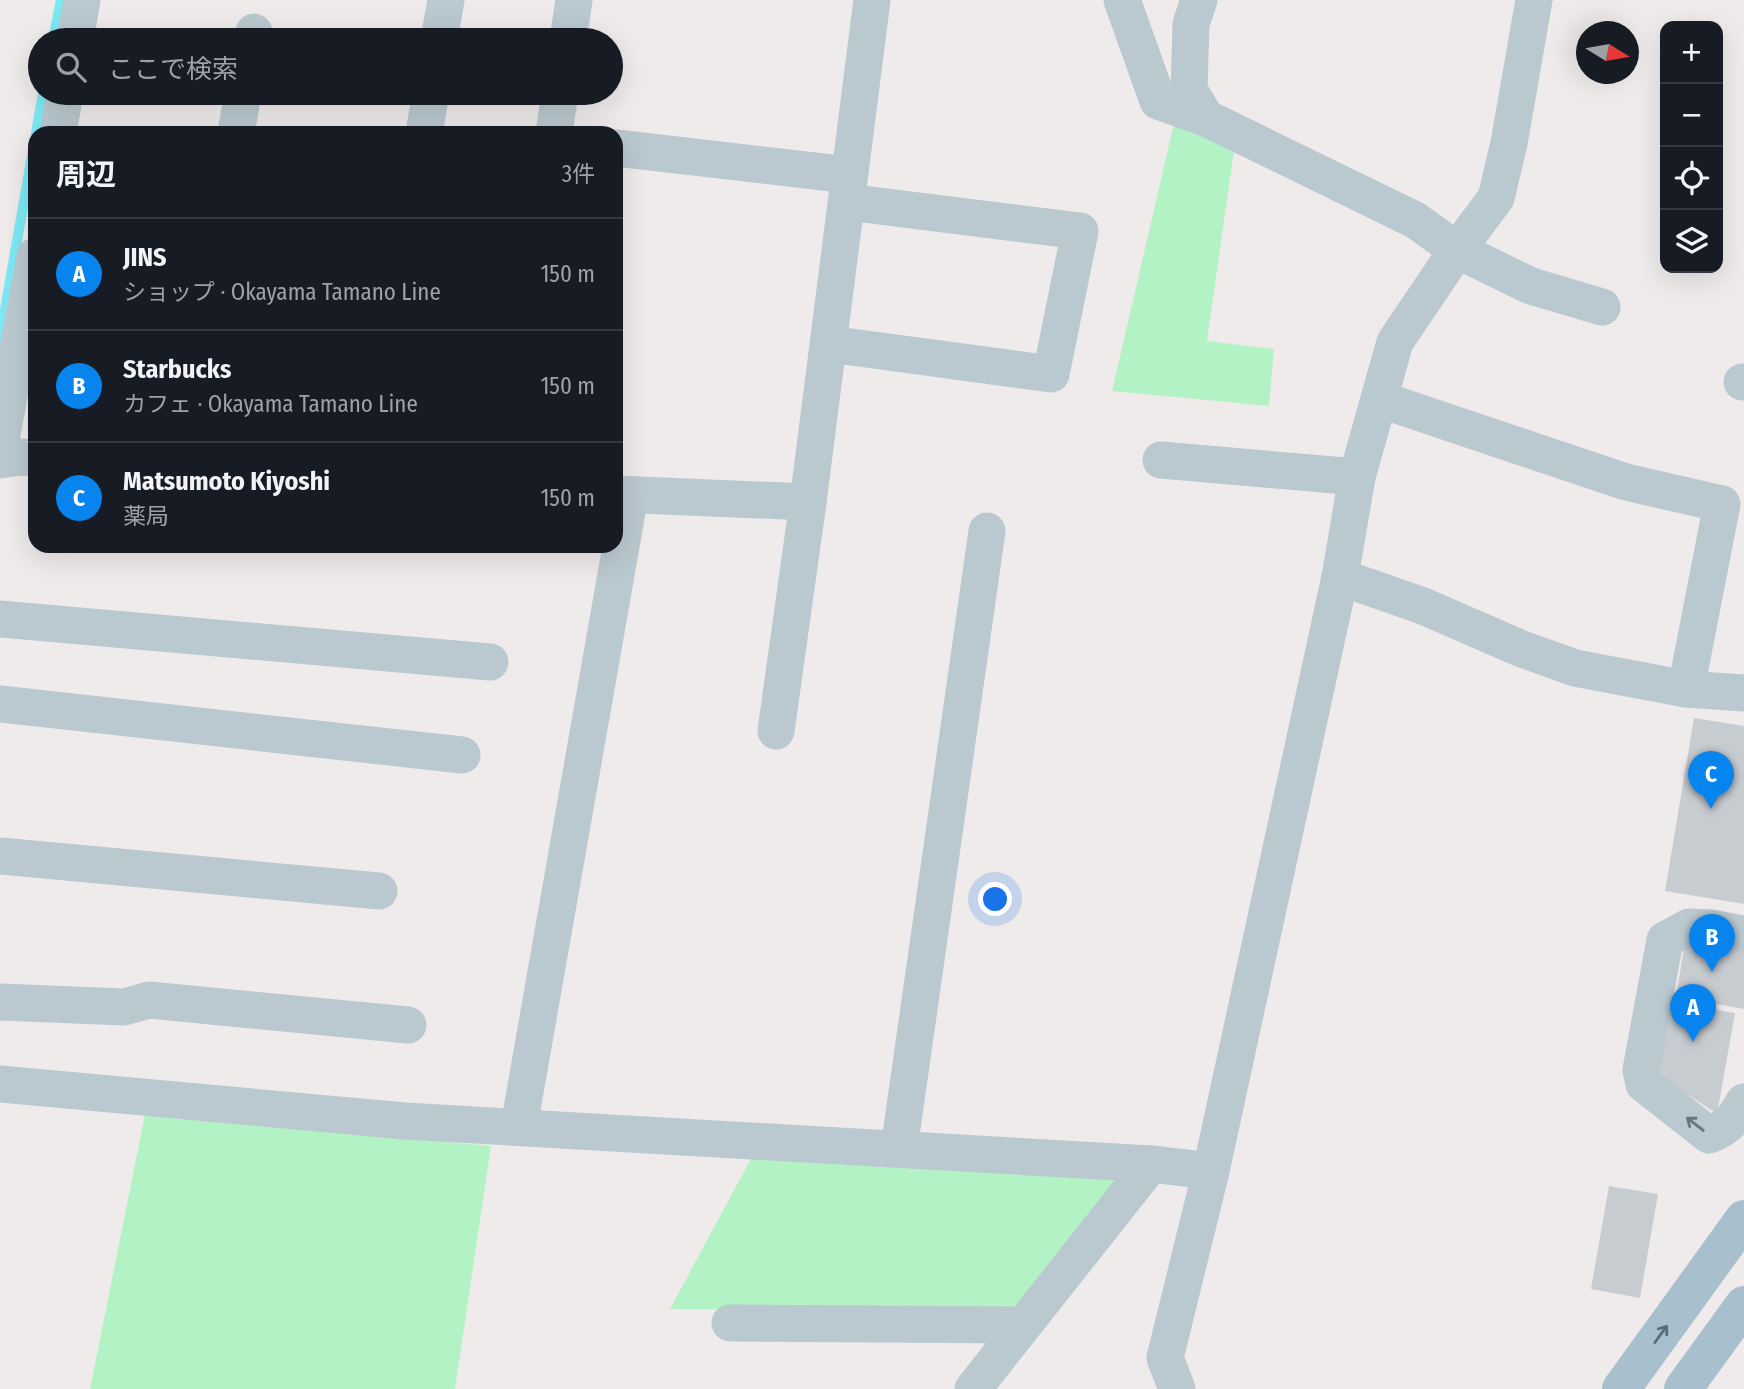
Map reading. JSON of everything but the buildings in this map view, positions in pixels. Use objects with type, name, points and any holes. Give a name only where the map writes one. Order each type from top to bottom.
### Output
[{"type":"main road","points":[[1621,1389],[1744,1219]]},
{"type":"main road","points":[[1683,1389],[1744,1305]]},
{"type":"street","points":[[77,28],[82,0]]},
{"type":"street","points":[[441,28],[446,0]]},
{"type":"street","points":[[570,28],[573,0]]},
{"type":"street","points":[[776,731],[829,344],[872,0]]},
{"type":"street","points":[[1122,0],[1158,101],[1206,118],[1415,220],[1457,250],[1531,286],[1602,307]]},
{"type":"street","points":[[1199,0],[1191,24],[1189,90],[1206,118]]},
{"type":"street","points":[[1177,1389],[1165,1358],[1211,1171],[1340,577],[1357,477],[1395,342],[1496,198],[1509,143],[1534,0]]},
{"type":"street","points":[[59,126],[63,105]]},
{"type":"street","points":[[237,126],[241,105]]},
{"type":"street","points":[[425,126],[428,105]]},
{"type":"street","points":[[555,126],[558,105]]},
{"type":"street","points":[[623,149],[1080,231],[1051,374],[829,344]]},
{"type":"street","points":[[0,445],[26,356],[28,334]]},
{"type":"street","points":[[1379,399],[1626,482],[1722,504],[1686,689]]},
{"type":"street","points":[[0,460],[28,458]]},
{"type":"street","points":[[1161,460],[1357,477]]},
{"type":"street","points":[[623,495],[808,502]]},
{"type":"street","points":[[899,1149],[987,531]]},
{"type":"street","points":[[519,1126],[613,553]]},
{"type":"street","points":[[1340,577],[1423,606],[1522,649],[1575,668],[1686,689],[1744,694]]},
{"type":"street","points":[[0,619],[490,662]]},
{"type":"street","points":[[0,704],[462,755]]},
{"type":"street","points":[[0,856],[379,891]]},
{"type":"street","points":[[1744,934],[1712,928],[1689,928],[1665,940],[1642,1070],[1644,1084],[1709,1135],[1725,1129],[1734,1120],[1744,1102]]},
{"type":"street","points":[[0,1002],[124,1007],[149,1000],[408,1025]]},
{"type":"street","points":[[0,1084],[405,1121],[1151,1164],[1211,1171]]},
{"type":"street","points":[[973,1389],[1151,1164]]},
{"type":"street","points":[[730,1323],[1023,1325]]},
{"type":"green space","points":[[1175,119],[1234,150],[1207,341],[1274,349],[1269,406],[1112,391]]},
{"type":"green space","points":[[145,1114],[491,1146],[455,1389],[90,1389]]},
{"type":"green space","points":[[753,1155],[1115,1171],[1119,1181],[1021,1311],[670,1309]]},
{"type":"waterway","points":[[55,28],[61,0]]},
{"type":"waterway","points":[[37,126],[41,105]]},
{"type":"waterway","points":[[0,338],[28,178]]},
{"type":"place","name":"Matsumoto Kiyoshi","points":[[1711,809]]},
{"type":"place","name":"Starbucks","points":[[1712,972]]},
{"type":"place","name":"JINS","points":[[1693,1042]]}]
